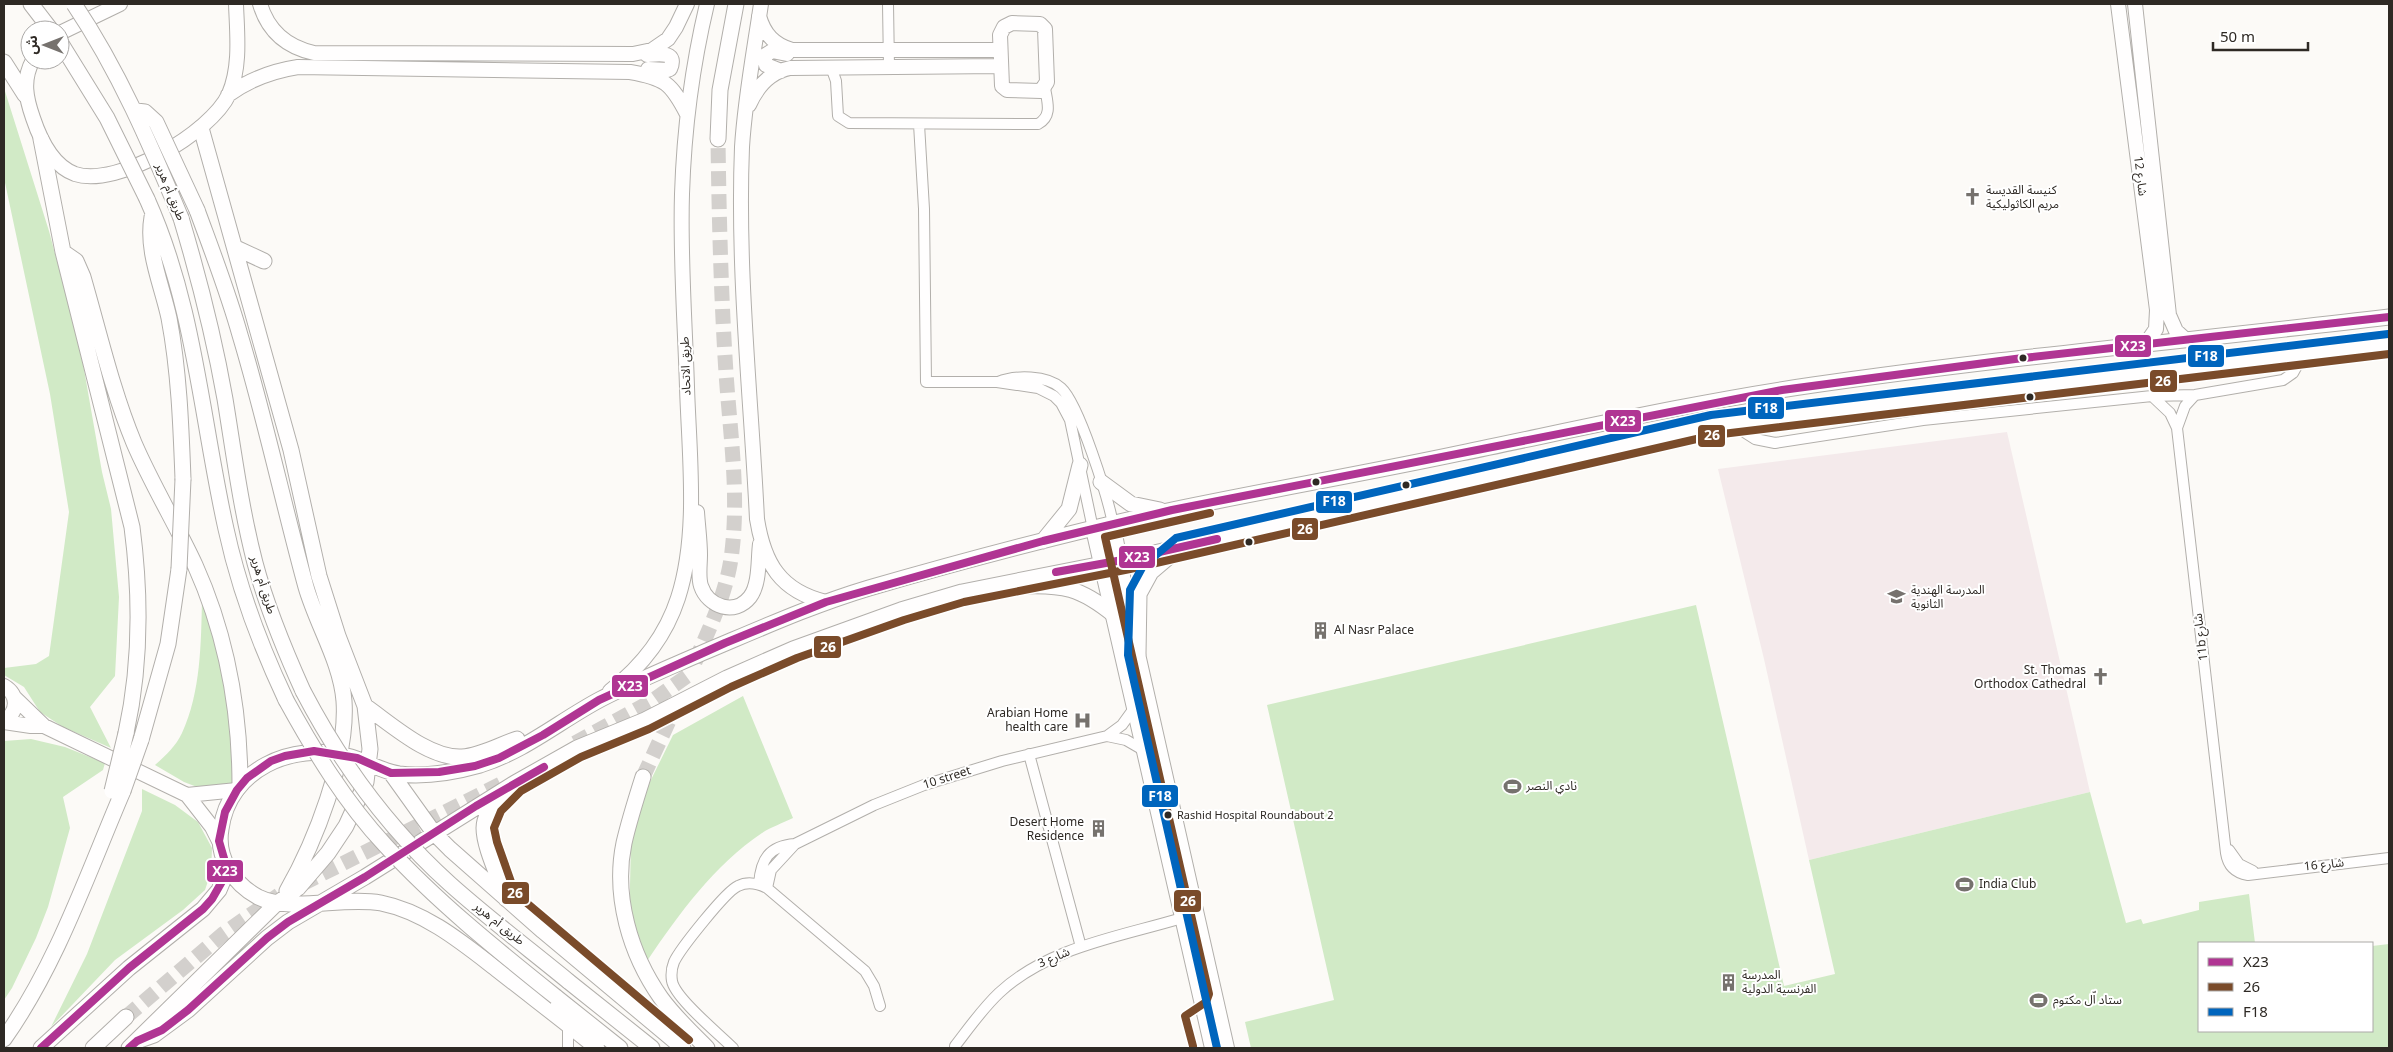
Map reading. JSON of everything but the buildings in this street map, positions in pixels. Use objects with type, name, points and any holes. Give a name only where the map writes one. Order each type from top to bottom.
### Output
[{"type":"main road","points":[[31,4],[43,20]]},
{"type":"main road","name":"طريق أم هرير","points":[[74,4],[94,33],[136,111],[181,218],[206,303],[244,516],[255,563],[272,616],[303,691],[342,758],[419,854],[456,889],[652,1048]]},
{"type":"main road","points":[[70,28],[120,4]]},
{"type":"main road","points":[[228,95],[237,52],[236,4]]},
{"type":"main road","points":[[260,4],[264,17],[281,37],[301,50],[314,53],[667,54],[670,56],[672,63],[670,69],[640,68],[630,72]]},
{"type":"main road","points":[[633,54],[652,50],[668,39],[687,4]]},
{"type":"main road","name":"طريق الاتحاد","points":[[599,700],[621,683],[657,641],[671,617],[680,590],[687,555],[689,465],[682,220],[687,114],[695,59],[707,4]]},
{"type":"main road","points":[[718,138],[720,90],[736,4]]},
{"type":"main road","name":"شارع 12","points":[[2118,4],[2158,310],[2156,328],[2145,345]]},
{"type":"main road","name":"شارع 12","points":[[2135,4],[2169,315],[2176,331],[2186,340]]},
{"type":"main road","points":[[760,10],[767,35],[786,49],[802,51],[1000,50]]},
{"type":"main road","points":[[689,465],[696,500],[700,585],[712,602],[721,607],[732,608],[742,604],[750,597],[755,587],[760,538],[750,403],[743,246],[744,115],[750,65],[760,10]]},
{"type":"main road","points":[[1008,24],[1037,24],[1043,26],[1047,82],[1045,88],[1037,92],[1007,90],[1000,82],[1000,50],[1000,35],[1008,24]]},
{"type":"main road","points":[[781,71],[766,65],[764,61],[767,52],[772,51],[795,55],[802,51]]},
{"type":"main road","name":"طريق أم هرير","points":[[70,58],[107,118],[150,206],[180,291],[195,353],[224,519],[237,572],[264,653],[286,700],[330,775],[383,844],[413,875],[471,928],[620,1048]]},
{"type":"main road","points":[[4,62],[25,95],[41,139],[63,252],[132,527],[138,567],[138,640],[132,706],[117,791]]},
{"type":"main road","points":[[744,115],[759,86],[781,71],[790,68],[1000,66]]},
{"type":"main road","points":[[41,139],[62,166],[74,173],[89,177],[112,173],[159,156],[201,128],[228,95],[241,86],[268,74],[298,67],[630,72],[656,77],[665,82],[674,91],[687,114]]},
{"type":"main road","points":[[25,95],[26,80],[30,70]]},
{"type":"main road","points":[[136,111],[145,112],[156,122],[197,210],[240,334],[306,588],[341,687],[344,716],[331,785],[311,844],[279,901]]},
{"type":"main road","points":[[134,1044],[279,901],[298,888],[328,853],[346,826],[363,790],[369,764],[370,750],[365,706],[338,636],[320,576],[291,450],[201,128]]},
{"type":"main road","points":[[4,1039],[22,1014],[56,952],[97,850],[117,791],[141,740],[168,644],[179,569],[183,479],[178,382],[169,318],[151,242],[150,206]]},
{"type":"main road","points":[[236,248],[264,262]]},
{"type":"main road","points":[[63,252],[76,262],[83,276],[134,442],[195,565],[213,612],[232,683],[238,724],[239,788]]},
{"type":"main road","points":[[219,841],[225,812],[239,788],[258,769],[285,756],[314,751],[338,754],[357,758],[391,773],[439,772],[475,766],[499,758],[543,735],[599,700],[725,643],[826,602],[1093,528],[1172,510],[1782,390],[1903,373],[2389,317]]},
{"type":"main road","points":[[134,1044],[162,1030],[188,1010],[266,938],[288,922],[515,782],[577,748],[645,720],[727,678],[793,649],[901,610],[962,592],[1119,561],[1712,425],[2389,344]]},
{"type":"main road","points":[[1043,541],[1069,509],[1080,465]]},
{"type":"main road","points":[[1101,482],[1131,504],[1172,510]]},
{"type":"main road","points":[[1113,524],[1138,654],[1227,1048]]},
{"type":"main road","points":[[1093,528],[1212,1048]]},
{"type":"main road","points":[[760,538],[766,557],[776,574],[802,594],[826,602]]},
{"type":"main road","points":[[1138,654],[1139,594],[1151,572],[1181,547]]},
{"type":"main road","points":[[962,592],[1029,586],[1069,588],[1089,596],[1114,616]]},
{"type":"main road","points":[[4,686],[44,726],[187,795],[212,827],[219,841],[226,865],[243,887],[259,897],[301,904],[363,901],[388,904],[409,911],[464,945],[597,1048]]},
{"type":"main road","points":[[4,722],[14,712],[14,698]]},
{"type":"main road","points":[[365,706],[422,746],[448,756],[462,757],[476,754],[519,738],[543,735]]},
{"type":"main road","points":[[4,722],[44,726]]},
{"type":"main road","points":[[391,773],[434,833],[506,899],[683,1048]]},
{"type":"main road","points":[[643,777],[624,845],[621,878],[624,911],[632,942],[644,972],[662,999],[707,1048]]},
{"type":"main road","points":[[506,899],[487,845],[484,827],[494,804],[515,782]]},
{"type":"main road","points":[[187,795],[239,788]]},
{"type":"main road","points":[[41,1048],[129,968],[203,909],[219,890],[224,878],[226,865]]},
{"type":"main road","points":[[93,1048],[126,1018]]},
{"type":"street","points":[[888,4],[889,67]]},
{"type":"street","points":[[831,67],[836,81],[837,110],[841,119],[856,123],[1038,124],[1043,121],[1048,112],[1045,88]]},
{"type":"street","points":[[919,124],[924,209],[926,382],[997,382],[1038,388],[1061,403],[1070,420],[1093,528]]},
{"type":"street","points":[[1730,423],[1755,439],[1775,443],[1923,420],[2152,396],[2195,394],[2283,380],[2293,373],[2304,353]]},
{"type":"street","points":[[997,382],[1009,379],[1031,378],[1051,382],[1060,387],[1074,406],[1101,482],[1113,524]]},
{"type":"street","points":[[2177,428],[2182,413],[2195,394]]},
{"type":"street","name":"11b شارع","points":[[2152,396],[2170,413],[2177,428],[2227,846],[2236,867]]},
{"type":"street","points":[[1107,736],[1122,725],[1134,707]]},
{"type":"street","points":[[1107,736],[1126,740],[1145,751]]},
{"type":"street","name":"10 street","points":[[763,886],[762,863],[768,852],[785,844],[795,844],[898,795],[950,776],[1029,754],[1107,736]]},
{"type":"street","points":[[1029,754],[1081,947]]},
{"type":"street","name":"شارع 16","points":[[2236,867],[2258,873],[2389,858]]},
{"type":"street","points":[[733,1048],[676,991],[672,971],[680,953],[725,896],[737,886],[754,883],[763,886],[865,971],[874,986],[880,1006]]},
{"type":"street","name":"شارع 3","points":[[955,1046],[988,1004],[1012,982],[1041,962],[1081,947],[1182,918]]},
{"type":"street","points":[[568,1025],[568,1048]]},
{"type":"shaded area","name":"المدرسة الهندية الثانوية","points":[[2007,432],[2090,792],[1809,860],[1764,659],[1718,469]]},
{"type":"green space","points":[[4,88],[49,231],[82,358],[102,472],[111,509],[119,597],[115,676],[90,707],[111,748],[63,727],[40,712],[24,687],[4,675],[4,668],[36,664],[49,656],[69,512],[50,394],[4,178]]},
{"type":"green space","points":[[202,599],[228,679],[237,768],[231,785],[205,790],[184,782],[155,765],[180,738],[193,701],[199,667]]},
{"type":"green space","name":"نادي النصر","points":[[1696,605],[1784,986],[1835,974],[1809,860],[2090,792],[2126,923],[2141,919],[2143,924],[2199,910],[2199,902],[2249,894],[2255,942],[2198,942],[2198,1032],[2373,1032],[2373,946],[2389,944],[2389,1048],[1251,1048],[1245,1022],[1334,1000],[1267,705]]},
{"type":"green space","points":[[743,696],[793,818],[762,833],[728,860],[685,908],[647,961],[630,918],[631,841],[645,792],[673,735]]},
{"type":"green space","points":[[31,739],[65,747],[105,763],[103,770],[63,797],[70,828],[48,907],[36,938],[12,988],[4,1000],[4,741]]},
{"type":"green space","points":[[142,789],[175,805],[198,822],[212,848],[211,872],[205,890],[183,910],[115,960],[51,1027],[87,954],[142,811]]},
{"type":"tunnel","points":[[695,662],[718,608],[727,580],[732,551],[735,507],[726,373],[718,139]]},
{"type":"tunnel","points":[[575,743],[652,701],[690,674]]},
{"type":"tunnel","points":[[643,777],[680,697]]},
{"type":"tunnel","points":[[302,884],[503,783]]},
{"type":"tunnel","points":[[126,1017],[223,934],[279,895]]},
{"type":"transit line","name":"X23","points":[[41,1048],[129,968],[203,909],[212,899],[224,878],[226,865],[219,841],[225,812],[237,790],[247,778],[271,761],[285,756],[314,751],[357,758],[391,773],[439,772],[475,766],[499,758],[543,735],[599,700],[725,643],[826,602],[1043,541],[1172,510],[1782,390],[2015,359],[2389,317]]},
{"type":"transit line","name":"F18","points":[[1217,1048],[1128,655],[1130,590],[1143,566],[1176,538],[1711,415],[2388,334]]},
{"type":"transit line","name":"26","points":[[689,1040],[515,893],[494,828],[501,811],[521,791],[581,757],[649,729],[731,687],[797,658],[904,620],[964,602],[1130,569],[1714,435],[2389,354]]},
{"type":"transit line","name":"26","points":[[1193,1046],[1185,1016],[1206,1002],[1209,994],[1105,537],[1210,513]]},
{"type":"transit line","name":"X23","points":[[1056,572],[1128,559],[1217,539]]},
{"type":"transit line","name":"X23","points":[[129,1048],[137,1041],[162,1030],[188,1010],[267,938],[288,922],[365,877],[476,806],[544,767]]},
{"type":"place","name":"كنيسة القديسة مريم الكاثوليكية","points":[[1972,197]]},
{"type":"place","name":"المدرسة الهندية الثانوية","points":[[1897,597]]},
{"type":"place","name":"Al Nasr Palace","points":[[1320,630]]},
{"type":"place","name":"St. Thomas Orthodox Cathedral","points":[[2100,677]]},
{"type":"place","name":"Arabian Home health care","points":[[1082,720]]},
{"type":"place","name":"نادي النصر","points":[[1512,786]]},
{"type":"place","name":"Rashid Hospital Roundabout 2","points":[[1168,815]]},
{"type":"place","name":"Desert Home Residence","points":[[1098,829]]},
{"type":"place","name":"India Club","points":[[1965,884]]},
{"type":"place","name":"المدرسة الفرنسية الدولية","points":[[1728,982]]},
{"type":"place","name":"ستاد اّل مكتوم","points":[[2039,1000]]}]
